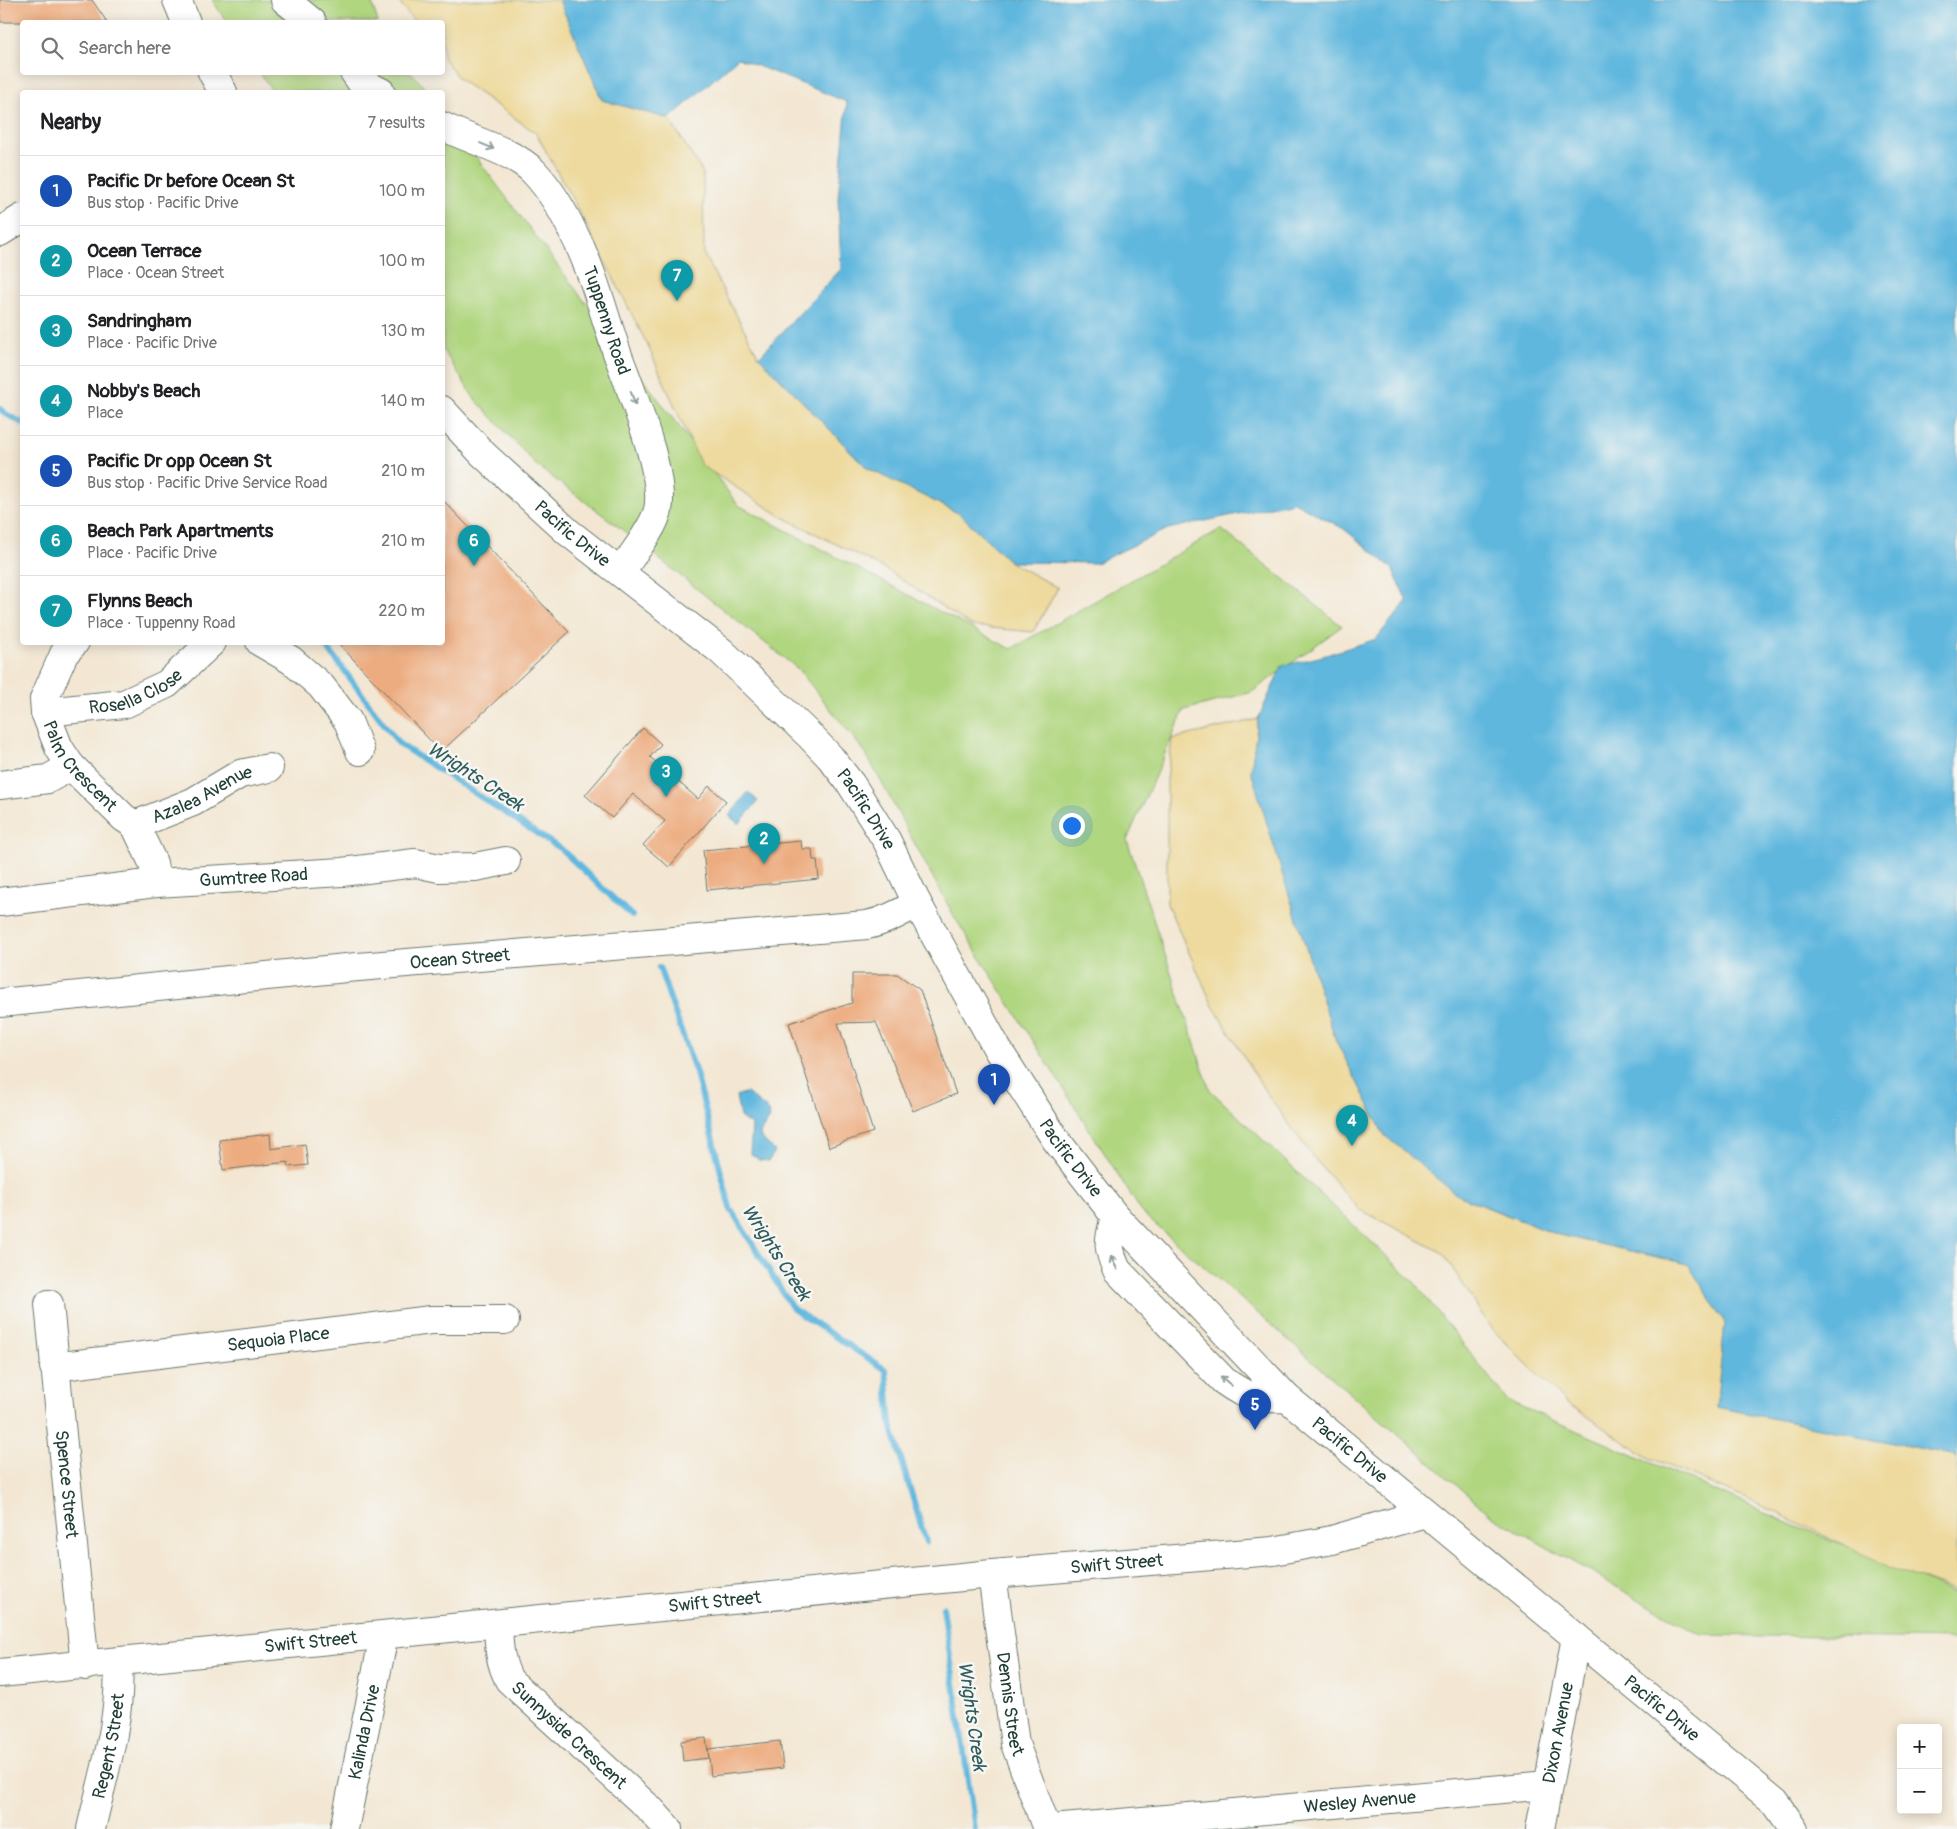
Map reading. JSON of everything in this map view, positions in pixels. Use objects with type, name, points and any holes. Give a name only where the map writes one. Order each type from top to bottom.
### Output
[{"type":"street","points":[[177,0],[185,20]]},
{"type":"street","points":[[285,0],[310,20]]},
{"type":"street","points":[[356,75],[361,82],[376,90]]},
{"type":"street","name":"Tuppenny Road","points":[[445,127],[510,156],[533,171],[547,188],[574,233],[593,282],[650,448],[658,484],[658,510],[652,523],[621,572]]},
{"type":"street","points":[[0,232],[20,219]]},
{"type":"street","name":"Pacific Drive","points":[[445,413],[483,454],[568,532],[721,651],[809,734],[830,757],[851,784],[886,840],[917,903],[998,1050],[1056,1140],[1114,1216],[1109,1242],[1110,1254],[1117,1270],[1224,1380],[1242,1394],[1259,1399],[1287,1398],[1775,1802],[1794,1829]]},
{"type":"street","name":"Palm Crescent","points":[[72,645],[64,654],[44,699],[45,712],[59,748],[70,766],[135,825],[153,864],[156,883]]},
{"type":"street","name":"Rosella Close","points":[[45,712],[124,704],[167,684],[209,645]]},
{"type":"street","points":[[265,645],[291,660],[320,686],[348,721],[360,751]]},
{"type":"street","points":[[0,785],[48,779],[70,766]]},
{"type":"street","name":"Azalea Avenue","points":[[135,825],[193,802],[240,774],[269,768]]},
{"type":"street","name":"Gumtree Road","points":[[0,902],[156,883],[342,872],[416,864],[440,868],[475,867],[506,861]]},
{"type":"street","name":"Ocean Street","points":[[0,1003],[355,967],[867,925],[900,914],[917,903]]},
{"type":"street","name":"Spence Street","points":[[48,1304],[85,1666]]},
{"type":"street","name":"Sequoia Place","points":[[54,1367],[431,1320],[505,1320]]},
{"type":"street","name":"Swift Street","points":[[0,1673],[118,1663],[992,1574],[1291,1548],[1358,1533],[1425,1512]]},
{"type":"street","name":"Dennis Street","points":[[992,1574],[1015,1744],[1047,1829]]},
{"type":"street","name":"Sunnyside Crescent","points":[[498,1625],[502,1665],[510,1680],[652,1810],[668,1829]]},
{"type":"street","name":"Kalinda Drive","points":[[344,1829],[384,1636]]},
{"type":"street","name":"Dixon Avenue","points":[[1540,1829],[1576,1637]]},
{"type":"street","name":"Regent Street","points":[[91,1829],[115,1721],[119,1693],[118,1663]]},
{"type":"street","name":"Wesley Avenue","points":[[1052,1829],[1548,1785]]},
{"type":"green space","points":[[212,0],[371,0],[377,20],[226,20]]},
{"type":"green space","points":[[261,75],[414,75],[426,90],[272,90]]},
{"type":"green space","points":[[445,116],[738,505],[1011,649],[1221,529],[1342,626],[1252,692],[1184,710],[1127,840],[1210,1090],[1414,1282],[1508,1401],[1957,1595],[1957,1639],[1701,1635],[1492,1516],[1143,1214],[955,918],[865,752],[798,669],[615,524],[536,465],[474,398],[445,353]]},
{"type":"sand","points":[[397,0],[559,0],[602,100],[669,119],[703,173],[704,255],[759,357],[867,468],[960,514],[1010,562],[1058,588],[1033,632],[971,626],[887,570],[781,516],[701,465],[648,346],[586,224],[536,133],[459,79],[445,61],[445,20],[413,20]]},
{"type":"sand","points":[[1258,719],[1251,771],[1336,1041],[1384,1134],[1473,1202],[1555,1234],[1688,1264],[1725,1323],[1717,1407],[1957,1456],[1957,1592],[1890,1568],[1774,1511],[1644,1455],[1564,1401],[1490,1327],[1443,1253],[1359,1209],[1313,1157],[1265,1091],[1213,1006],[1167,904],[1167,780],[1172,739]]},
{"type":"water","points":[[559,0],[1957,0],[1957,1456],[1716,1407],[1725,1323],[1688,1264],[1555,1234],[1457,1195],[1384,1135],[1336,1041],[1251,771],[1258,719],[1282,666],[1323,656],[1376,639],[1407,601],[1392,568],[1344,529],[1294,502],[1168,529],[1096,563],[1010,562],[960,514],[867,468],[759,357],[841,269],[838,198],[847,102],[738,58],[669,119],[602,100]]},
{"type":"water","points":[[748,792],[758,801],[739,824],[729,816]]},
{"type":"water","points":[[747,1093],[769,1111],[770,1118],[760,1133],[761,1138],[775,1151],[769,1161],[759,1160],[750,1153],[752,1126],[740,1117],[736,1096]]},
{"type":"building","points":[[0,0],[92,0],[106,20],[20,20],[20,22],[0,22]]},
{"type":"building","points":[[445,502],[569,632],[441,752],[340,645],[445,645]]},
{"type":"building","points":[[643,728],[661,744],[650,757],[698,799],[709,786],[726,801],[669,867],[643,845],[665,821],[633,794],[612,818],[585,795]]},
{"type":"building","points":[[801,841],[802,849],[812,849],[813,860],[817,860],[819,879],[707,890],[703,850]]},
{"type":"building","points":[[852,974],[897,974],[920,990],[956,1094],[913,1111],[876,1022],[838,1023],[873,1132],[829,1147],[789,1023],[852,1003]]},
{"type":"building","points":[[270,1134],[271,1149],[305,1144],[308,1165],[289,1167],[288,1162],[223,1170],[219,1140]]},
{"type":"building","points":[[706,1738],[709,1758],[683,1761],[681,1741]]},
{"type":"building","points":[[780,1741],[783,1768],[711,1776],[708,1749]]},
{"type":"waterway","name":"Wrights Creek","points":[[0,409],[20,422]]},
{"type":"waterway","name":"Wrights Creek","points":[[325,645],[399,744],[561,849],[632,916]]},
{"type":"waterway","name":"Wrights Creek","points":[[659,967],[696,1073],[730,1208],[793,1309],[886,1370],[891,1425],[926,1542]]},
{"type":"waterway","name":"Wrights Creek","points":[[943,1607],[975,1829]]},
{"type":"place","name":"Flynns Beach","points":[[677,301]]},
{"type":"place","name":"Beach Park Apartments","points":[[474,566]]},
{"type":"place","name":"Sandringham","points":[[666,797]]},
{"type":"place","name":"Ocean Terrace","points":[[764,864]]},
{"type":"place","name":"Pacific Dr before Ocean St","points":[[994,1105]]},
{"type":"place","name":"Nobby's Beach","points":[[1352,1146]]},
{"type":"place","name":"Pacific Dr opp Ocean St","points":[[1255,1430]]}]
